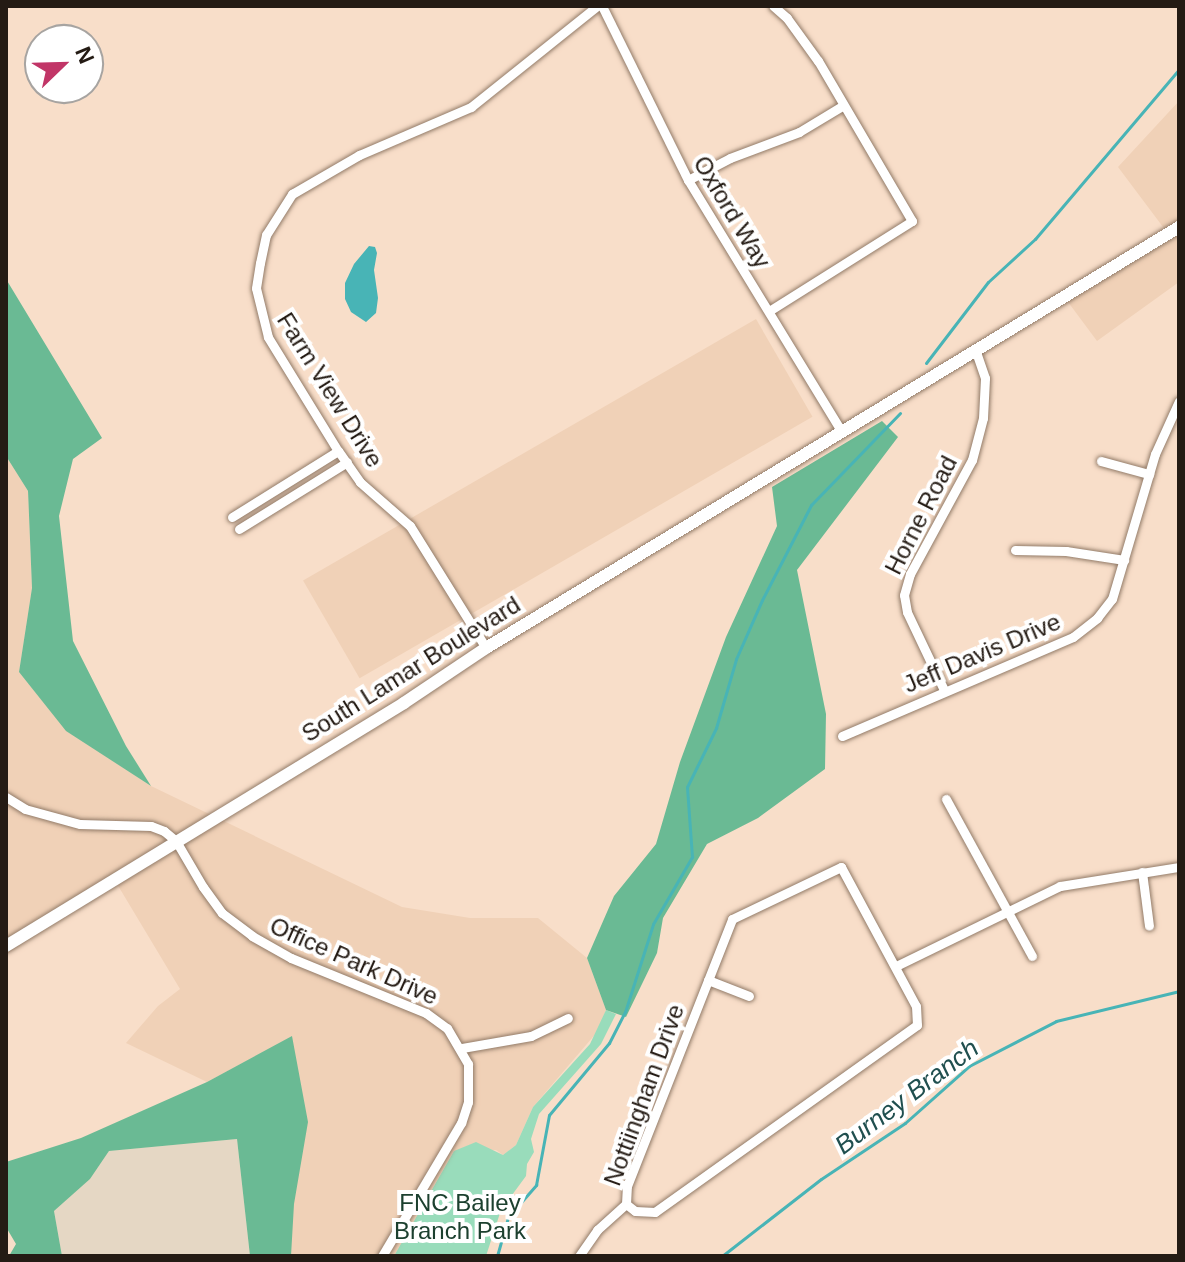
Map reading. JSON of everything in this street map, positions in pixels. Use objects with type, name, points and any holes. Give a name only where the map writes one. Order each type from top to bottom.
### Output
[{"type":"street","name":"Oxford Way","points":[[600,6],[688,180],[841,431]]},
{"type":"street","name":"Farm View Drive","points":[[486,648],[410,526],[360,482],[338,451],[268,337],[260,315],[256,288],[260,263],[266,235],[277,213],[292,194],[316,177],[471,107],[600,6]]},
{"type":"street","points":[[769,311],[912,221],[797,31],[773,6]]},
{"type":"street","points":[[688,180],[730,158],[799,132],[844,105]]},
{"type":"street","points":[[976,352],[1179,227]]},
{"type":"street","name":"South Lamar Boulevard","points":[[6,946],[404,703],[486,648],[976,352]]},
{"type":"street","name":"Horne Road","points":[[944,690],[908,616],[904,595],[910,574],[972,460],[983,418],[985,378],[976,352]]},
{"type":"street","name":"Jeff Davis Drive","points":[[842,736],[1073,637],[1097,618],[1112,599],[1149,474],[1179,401]]},
{"type":"street","points":[[232,517],[338,451]]},
{"type":"street","points":[[1101,461],[1149,474]]},
{"type":"street","points":[[239,529],[347,462]]},
{"type":"street","points":[[1015,550],[1066,551],[1124,560]]},
{"type":"street","points":[[6,797],[25,809],[80,824],[151,826],[176,841]]},
{"type":"street","points":[[946,799],[1032,956]]},
{"type":"street","name":"Office Park Drive","points":[[176,841],[217,906],[252,936],[291,958],[426,1013],[447,1028],[462,1048]]},
{"type":"street","name":"Nottiingham Drive","points":[[841,867],[896,966],[919,1018],[911,1032],[655,1212],[635,1211],[626,1204],[627,1186],[732,919],[841,867]]},
{"type":"street","points":[[896,966],[1006,909],[1060,886],[1179,867]]},
{"type":"street","points":[[1142,872],[1149,926]]},
{"type":"street","points":[[708,980],[749,996]]},
{"type":"street","points":[[382,1256],[461,1123],[470,1081],[462,1048],[531,1036],[568,1018]]},
{"type":"street","points":[[579,1256],[597,1230],[626,1204]]},
{"type":"shaded area","points":[[1179,101],[1179,282],[1097,341],[1068,302],[1172,239],[1118,167]]},
{"type":"shaded area","points":[[756,319],[813,417],[360,678],[303,581]]},
{"type":"shaded area","points":[[6,456],[28,491],[32,588],[19,672],[67,731],[151,786],[402,907],[470,918],[538,918],[587,958],[606,1010],[598,1031],[533,1107],[516,1145],[503,1155],[496,1150],[454,1151],[394,1256],[291,1256],[292,1037],[207,1082],[126,1043],[158,1006],[180,989],[117,884],[6,954]]},
{"type":"shaded area","points":[[237,1139],[250,1256],[62,1256],[54,1211],[90,1179],[109,1151]]},
{"type":"green space","points":[[6,279],[102,438],[73,459],[59,516],[73,641],[126,746],[151,786],[66,731],[19,672],[32,588],[28,491],[6,456]]},
{"type":"green space","points":[[882,421],[898,437],[797,570],[826,714],[825,769],[758,818],[707,844],[663,918],[657,953],[626,1017],[606,1010],[587,958],[614,896],[656,844],[680,762],[726,637],[777,526],[772,487]]},
{"type":"green space","name":"FNC Bailey Branch Park","points":[[606,1010],[616,1014],[601,1044],[539,1114],[531,1139],[534,1152],[527,1164],[526,1176],[501,1210],[486,1256],[394,1256],[454,1151],[476,1142],[503,1155],[516,1145],[533,1107],[590,1044]]},
{"type":"green space","points":[[292,1036],[308,1122],[294,1204],[291,1256],[250,1256],[237,1139],[109,1151],[90,1179],[54,1211],[62,1256],[9,1256],[16,1244],[6,1227],[6,1162],[81,1138],[207,1082]]},
{"type":"water","points":[[369,246],[375,247],[377,253],[374,270],[378,298],[376,313],[366,322],[351,312],[345,299],[345,283],[354,264]]},
{"type":"waterway","points":[[926,363],[988,282],[1035,239],[1179,69]]},
{"type":"waterway","points":[[497,1256],[508,1217],[536,1185],[549,1115],[609,1043],[625,1012],[653,924],[692,857],[687,787],[716,728],[736,659],[762,600],[811,505],[900,413]]},
{"type":"waterway","name":"Burney Branch","points":[[722,1256],[821,1179],[905,1123],[969,1066],[1056,1021],[1179,991]]}]
